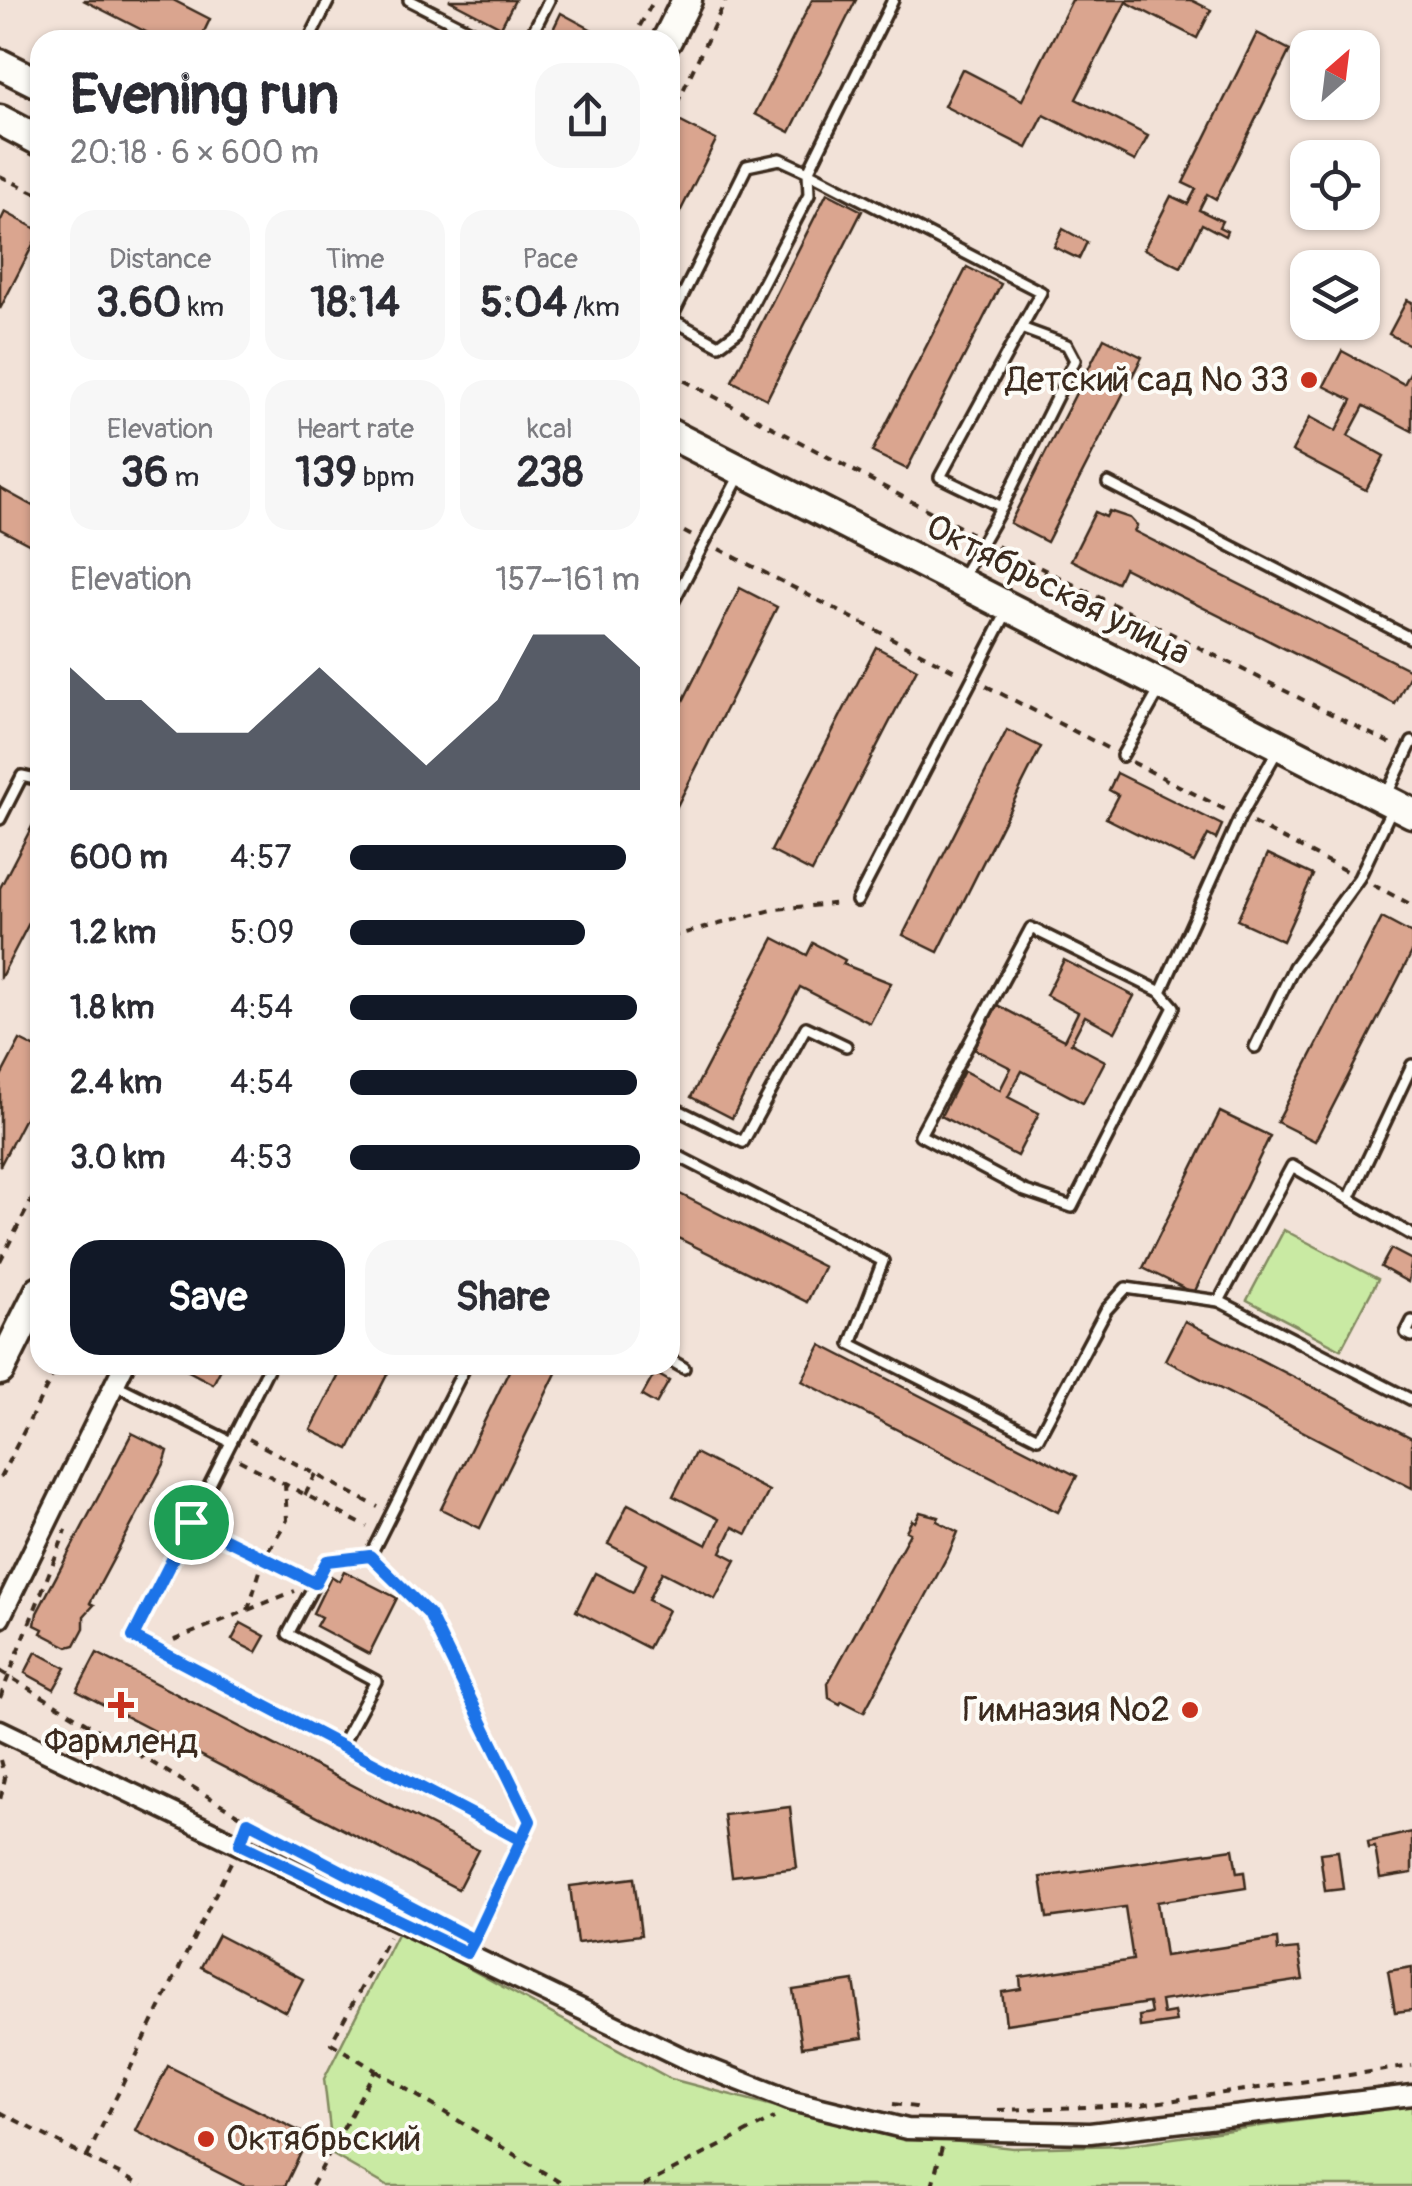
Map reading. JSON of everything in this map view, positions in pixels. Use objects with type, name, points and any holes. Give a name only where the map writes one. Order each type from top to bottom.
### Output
[{"type":"street","points":[[672,30],[687,0]]},
{"type":"street","points":[[0,64],[30,79]]},
{"type":"street","points":[[1,123],[30,136]]},
{"type":"street","name":"Октябрьская улица","points":[[680,439],[1397,805]]},
{"type":"street","points":[[0,1370],[14,1328],[30,1305]]},
{"type":"street","points":[[0,1618],[119,1375]]},
{"type":"street","points":[[0,1730],[685,2059],[792,2100],[907,2129],[1090,2134],[1412,2095]]},
{"type":"lane","points":[[313,30],[328,0]]},
{"type":"lane","points":[[409,0],[468,30]]},
{"type":"lane","points":[[535,30],[549,0]]},
{"type":"lane","points":[[680,325],[719,345],[738,331],[809,195],[808,172],[893,0]]},
{"type":"lane","points":[[680,300],[747,166],[780,158],[1041,292],[940,477],[1002,507]]},
{"type":"lane","points":[[959,582],[1002,507],[1075,360],[1067,345],[1021,328]]},
{"type":"lane","points":[[680,589],[742,471]]},
{"type":"lane","points":[[1108,483],[1412,639]]},
{"type":"lane","points":[[857,901],[1009,608]]},
{"type":"lane","points":[[1122,756],[1162,685]]},
{"type":"lane","points":[[1161,992],[1240,817],[1280,746]]},
{"type":"lane","points":[[1254,1047],[1294,967],[1359,878],[1397,805],[1410,747]]},
{"type":"lane","points":[[0,819],[22,776],[30,778]]},
{"type":"lane","points":[[1032,928],[1161,992],[1174,1007],[1072,1207],[1025,1192],[920,1135],[1032,928]]},
{"type":"lane","points":[[680,1110],[743,1142],[806,1027],[846,1046]]},
{"type":"lane","points":[[1350,1197],[1412,1065]]},
{"type":"lane","points":[[680,1157],[883,1261],[851,1344],[1038,1438],[1106,1310],[1126,1288],[1219,1301],[1412,1400]]},
{"type":"lane","points":[[1219,1301],[1292,1166],[1412,1235]]},
{"type":"lane","points":[[1412,1320],[1406,1333],[1412,1336]]},
{"type":"lane","points":[[680,1366],[684,1368]]},
{"type":"lane","points":[[265,1375],[133,1637],[521,1840],[467,1953]]},
{"type":"lane","points":[[341,1746],[376,1681],[288,1634],[327,1561],[370,1556],[461,1375]]},
{"type":"lane","points":[[114,1384],[233,1437]]},
{"type":"path","points":[[638,30],[654,0]]},
{"type":"path","points":[[680,97],[726,0]]},
{"type":"path","points":[[0,176],[30,191]]},
{"type":"path","points":[[680,378],[983,539],[1410,747]]},
{"type":"path","points":[[680,529],[1412,905]]},
{"type":"path","points":[[680,934],[776,909],[857,901]]},
{"type":"path","points":[[0,1261],[30,1203]]},
{"type":"path","points":[[0,1478],[53,1375]]},
{"type":"path","points":[[233,1437],[316,1474],[391,1514]]},
{"type":"path","points":[[226,1453],[381,1534]]},
{"type":"path","points":[[306,1494],[316,1474]]},
{"type":"path","points":[[248,1610],[264,1558],[286,1520],[285,1484]]},
{"type":"path","points":[[191,1522],[315,1583]]},
{"type":"path","points":[[0,1698],[68,1528]]},
{"type":"path","points":[[370,1556],[429,1614],[530,1821],[521,1840]]},
{"type":"path","points":[[154,1648],[315,1583]]},
{"type":"path","points":[[0,1671],[248,1822],[354,1877]]},
{"type":"path","points":[[0,1760],[5,1778],[0,1800]]},
{"type":"path","points":[[87,2157],[248,1822]]},
{"type":"path","points":[[399,1919],[331,2043],[566,2186]]},
{"type":"path","points":[[988,2110],[1140,2104],[1412,2066]]},
{"type":"path","points":[[312,2186],[375,2070]]},
{"type":"path","points":[[878,2102],[932,2109]]},
{"type":"path","points":[[0,2112],[142,2186]]},
{"type":"path","points":[[643,2186],[774,2118]]},
{"type":"green space","points":[[1284,1230],[1378,1279],[1341,1349],[1247,1300]]},
{"type":"green space","points":[[399,1930],[671,2079],[872,2132],[1013,2148],[1123,2145],[1412,2105],[1412,2186],[387,2186],[333,2155],[324,2079]]},
{"type":"building","points":[[83,0],[173,0],[210,19],[205,30],[142,30]]},
{"type":"building","points":[[449,0],[515,0],[501,27]]},
{"type":"building","points":[[812,0],[856,0],[790,132],[755,114]]},
{"type":"building","points":[[1072,0],[1191,0],[1211,10],[1197,38],[1126,2],[1076,99],[1148,136],[1135,161],[1044,115],[1027,148],[944,106],[962,69],[1022,100]]},
{"type":"building","points":[[561,13],[592,30],[553,30]]},
{"type":"building","points":[[1257,33],[1290,50],[1216,199],[1207,194],[1199,210],[1222,221],[1219,227],[1227,231],[1225,236],[1202,224],[1181,267],[1144,249],[1171,196],[1188,204],[1196,189],[1183,183]]},
{"type":"building","points":[[680,122],[716,140],[680,212]]},
{"type":"building","points":[[827,193],[862,211],[767,399],[732,381]]},
{"type":"building","points":[[5,212],[30,226],[30,250],[0,309],[0,222]]},
{"type":"building","points":[[1063,229],[1087,242],[1079,259],[1054,247]]},
{"type":"building","points":[[967,267],[1001,284],[907,469],[872,452]]},
{"type":"building","points":[[1407,300],[1412,302],[1412,346],[1389,334]]},
{"type":"building","points":[[1104,338],[1142,357],[1047,542],[1010,523]]},
{"type":"building","points":[[1342,351],[1404,384],[1412,369],[1412,431],[1364,406],[1348,436],[1384,456],[1366,490],[1292,451],[1310,417],[1336,431],[1352,400],[1324,386]]},
{"type":"building","points":[[0,488],[30,504],[30,545],[0,529]]},
{"type":"building","points":[[1109,511],[1130,518],[1137,526],[1134,531],[1412,671],[1395,704],[1124,568],[1117,583],[1071,560],[1095,512],[1106,517]]},
{"type":"building","points":[[740,588],[777,607],[680,800],[680,707]]},
{"type":"building","points":[[876,647],[917,669],[812,872],[771,851]]},
{"type":"building","points":[[1007,730],[1041,747],[938,952],[903,935]]},
{"type":"building","points":[[1117,773],[1222,825],[1216,839],[1208,835],[1194,862],[1106,818],[1118,795],[1109,790]]},
{"type":"building","points":[[30,830],[30,921],[0,979],[0,888]]},
{"type":"building","points":[[1268,854],[1313,875],[1283,941],[1237,920]]},
{"type":"building","points":[[1382,918],[1412,934],[1412,952],[1315,1141],[1277,1122]]},
{"type":"building","points":[[774,938],[807,955],[813,943],[845,960],[843,964],[891,983],[870,1023],[800,987],[732,1118],[691,1097]]},
{"type":"building","points":[[1064,960],[1134,996],[1115,1032],[1085,1016],[1071,1043],[1105,1061],[1083,1103],[1022,1071],[1008,1097],[1039,1113],[1017,1156],[941,1116],[964,1071],[1000,1090],[1011,1068],[974,1049],[997,1005],[1064,1040],[1078,1012],[1046,995]]},
{"type":"building","points":[[20,1040],[30,1045],[30,1108],[0,1166],[0,1078]]},
{"type":"building","points":[[1220,1112],[1270,1136],[1194,1293],[1143,1268]]},
{"type":"building","points":[[680,1194],[824,1267],[807,1302],[680,1239]]},
{"type":"building","points":[[1391,1249],[1412,1260],[1408,1282],[1381,1267]]},
{"type":"building","points":[[1185,1321],[1412,1438],[1412,1488],[1165,1360]]},
{"type":"building","points":[[821,1345],[1077,1476],[1058,1512],[802,1381]]},
{"type":"building","points":[[196,1375],[218,1375],[213,1384]]},
{"type":"building","points":[[339,1375],[387,1375],[349,1449],[311,1430]]},
{"type":"building","points":[[507,1375],[555,1375],[480,1528],[441,1509]]},
{"type":"building","points":[[654,1375],[669,1381],[656,1404],[642,1396]]},
{"type":"building","points":[[132,1433],[168,1451],[90,1603],[94,1605],[84,1616],[84,1628],[75,1645],[68,1647],[41,1633],[43,1629],[35,1625],[37,1613]]},
{"type":"building","points":[[695,1453],[769,1491],[747,1534],[733,1527],[721,1552],[736,1560],[715,1599],[662,1572],[648,1600],[668,1610],[648,1648],[576,1611],[595,1573],[633,1592],[646,1564],[608,1544],[628,1504],[707,1545],[719,1519],[673,1496]]},
{"type":"building","points":[[920,1512],[939,1517],[937,1521],[958,1532],[864,1712],[842,1701],[840,1704],[829,1698],[828,1683],[910,1533],[906,1531]]},
{"type":"building","points":[[344,1571],[397,1598],[369,1654],[316,1626],[321,1617],[313,1613],[331,1576],[339,1581]]},
{"type":"building","points":[[241,1623],[265,1636],[256,1652],[232,1640]]},
{"type":"building","points":[[36,1652],[66,1668],[54,1689],[25,1673]]},
{"type":"building","points":[[97,1653],[478,1850],[458,1889],[77,1691]]},
{"type":"building","points":[[790,1807],[797,1868],[732,1876],[724,1815]]},
{"type":"building","points":[[1412,1832],[1412,1873],[1380,1878],[1375,1847],[1369,1848],[1368,1842]]},
{"type":"building","points":[[1233,1849],[1237,1873],[1244,1872],[1246,1888],[1157,1902],[1165,1956],[1277,1939],[1278,1951],[1298,1949],[1303,1980],[1161,2001],[1163,2014],[1174,2012],[1176,2022],[1140,2027],[1139,2016],[1151,2014],[1149,2003],[1006,2024],[1002,1992],[1021,1989],[1020,1977],[1133,1960],[1125,1907],[1047,1918],[1041,1877]]},
{"type":"building","points":[[1338,1851],[1343,1889],[1325,1891],[1320,1853]]},
{"type":"building","points":[[634,1878],[641,1935],[577,1943],[570,1886]]},
{"type":"building","points":[[218,1935],[303,1979],[286,2012],[201,1967]]},
{"type":"building","points":[[1412,1967],[1412,2010],[1395,2012],[1388,1971]]},
{"type":"building","points":[[854,1981],[863,2038],[802,2047],[793,1990]]},
{"type":"building","points":[[168,2066],[309,2136],[285,2186],[245,2186],[136,2131]]},
{"type":"place","name":"Детский сад № 33","points":[[1309,380]]},
{"type":"place","name":"Фармленд","points":[[121,1705]]},
{"type":"place","name":"Гимназия №2","points":[[1190,1710]]},
{"type":"place","name":"Октябрьский","points":[[206,2139]]},
{"type":"route","points":[[191,1522],[133,1637],[521,1840],[474,1940],[248,1822],[240,1844],[467,1953],[474,1940],[530,1821],[429,1614],[370,1556],[327,1561],[315,1583],[191,1522]]}]
